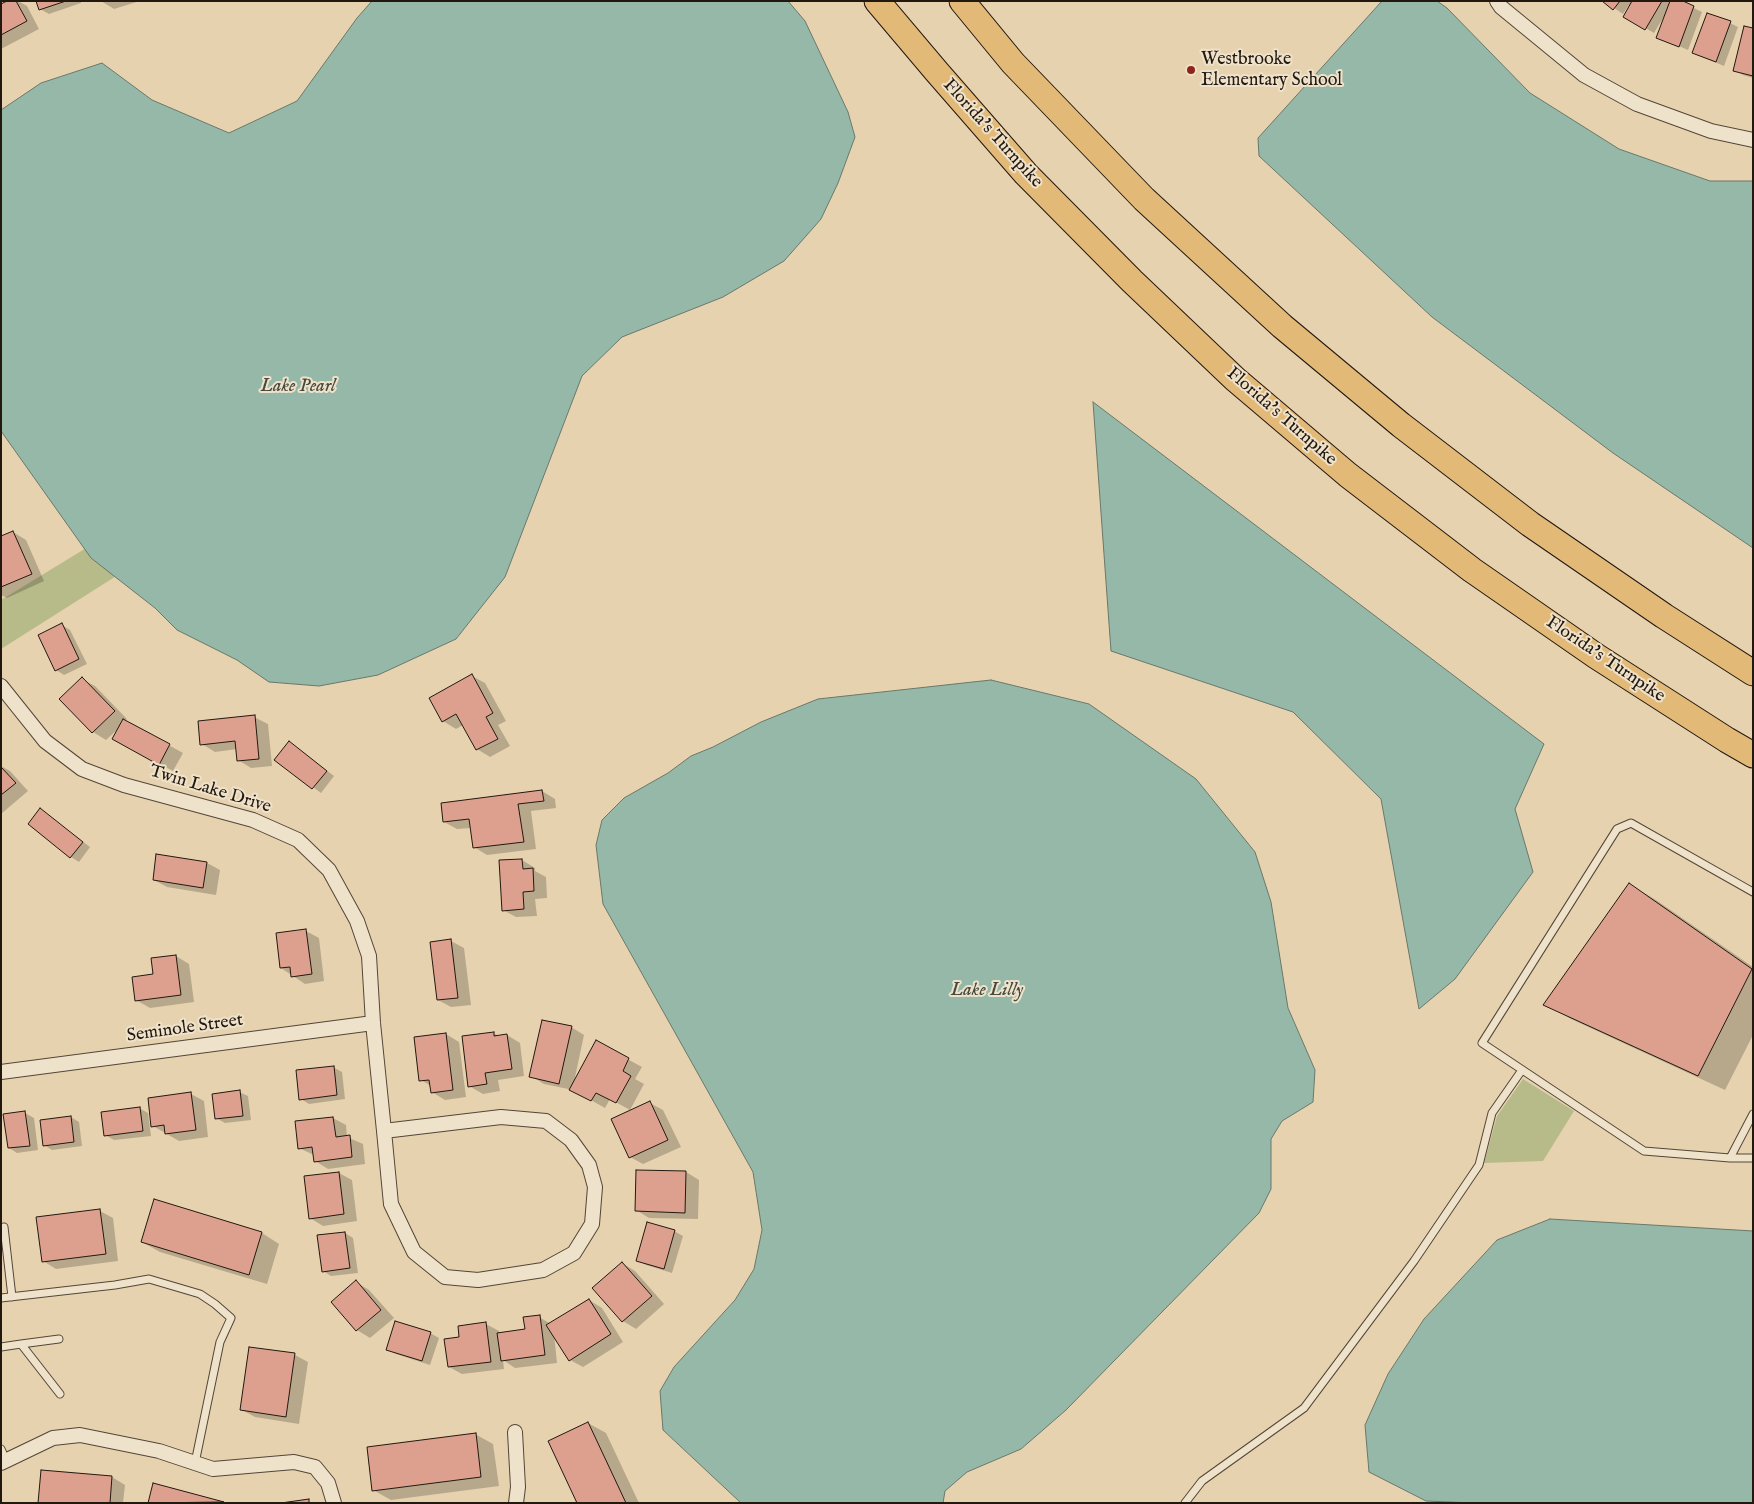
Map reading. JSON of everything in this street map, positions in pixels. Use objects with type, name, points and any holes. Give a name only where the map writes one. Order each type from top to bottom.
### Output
[{"type":"highway","name":"Florida's Turnpike","points":[[877,1],[1026,174],[1132,281],[1235,379],[1348,475],[1472,570],[1596,656],[1753,755]]},
{"type":"highway","points":[[962,1],[1013,62],[1144,199],[1282,326],[1400,425],[1530,524],[1664,616],[1753,673]]},
{"type":"street","points":[[1497,1],[1501,8],[1584,74],[1637,104],[1711,131],[1753,140]]},
{"type":"street","name":"Twin Lake Drive","points":[[1,686],[45,741],[82,769],[124,785],[253,820],[298,840],[329,870],[357,921],[369,956],[373,1023],[391,1204],[414,1252],[445,1277],[478,1280],[543,1270],[574,1253],[592,1224],[595,1187],[589,1165],[571,1140],[546,1121],[501,1117],[384,1131]]},
{"type":"street","name":"Seminole Street","points":[[1,1072],[373,1023]]},
{"type":"street","points":[[516,1432],[518,1487],[516,1503]]},
{"type":"street","points":[[3,1457],[53,1438],[80,1435],[159,1451],[213,1469],[294,1462],[315,1467],[328,1483],[334,1503]]},
{"type":"lane","points":[[1753,892],[1631,823],[1617,828],[1482,1043],[1644,1151],[1753,1158]]},
{"type":"lane","points":[[1184,1503],[1202,1481],[1304,1408],[1414,1261],[1479,1165],[1492,1114],[1522,1070]]},
{"type":"lane","points":[[1730,1158],[1753,1114]]},
{"type":"lane","points":[[4,1227],[12,1297]]},
{"type":"lane","points":[[1,1298],[116,1285],[149,1279],[200,1294],[220,1308],[230,1318],[220,1342],[195,1463]]},
{"type":"lane","points":[[1,1347],[59,1339]]},
{"type":"lane","points":[[21,1344],[60,1394]]},
{"type":"green space","points":[[132,520],[151,554],[1,649],[1,600]]},
{"type":"green space","points":[[1523,1079],[1574,1111],[1543,1161],[1484,1163],[1497,1116]]},
{"type":"water","name":"Lake Pearl","points":[[372,1],[788,1],[805,21],[848,112],[855,137],[838,183],[821,219],[784,261],[723,297],[622,337],[582,376],[505,577],[456,639],[378,675],[319,686],[269,682],[237,660],[177,630],[155,608],[91,558],[1,431],[1,110],[41,83],[102,63],[152,100],[229,133],[297,101],[357,18]]},
{"type":"water","points":[[1382,1],[1437,1],[1447,8],[1530,93],[1619,149],[1710,181],[1753,181],[1753,548],[1613,453],[1432,317],[1259,156],[1258,138]]},
{"type":"water","points":[[1093,402],[1544,744],[1515,809],[1533,872],[1455,979],[1419,1009],[1381,799],[1293,712],[1111,651]]},
{"type":"water","name":"Lake Lilly","points":[[991,680],[1089,704],[1196,779],[1255,852],[1271,902],[1288,1008],[1315,1070],[1313,1102],[1282,1121],[1271,1139],[1271,1189],[1259,1213],[1066,1410],[1021,1449],[967,1472],[945,1491],[943,1503],[741,1503],[663,1430],[660,1391],[674,1367],[735,1300],[754,1269],[762,1230],[753,1172],[603,904],[596,845],[602,820],[624,798],[668,773],[691,756],[713,747],[761,722],[818,699]]},
{"type":"water","points":[[1550,1219],[1753,1231],[1753,1503],[1473,1503],[1426,1501],[1369,1472],[1365,1425],[1388,1374],[1424,1319],[1497,1240]]},
{"type":"building","points":[[7,1],[16,1],[27,21],[1,35],[1,4]]},
{"type":"building","points":[[36,1],[66,1],[39,10]]},
{"type":"building","points":[[1602,1],[1620,1],[1613,10]]},
{"type":"building","points":[[1632,1],[1662,1],[1645,30],[1623,17]]},
{"type":"building","points":[[1670,1],[1683,1],[1694,6],[1679,47],[1656,38]]},
{"type":"building","points":[[1707,13],[1731,21],[1716,62],[1692,53]]},
{"type":"building","points":[[1744,26],[1753,28],[1753,76],[1733,71]]},
{"type":"building","points":[[13,531],[32,574],[1,587],[1,536]]},
{"type":"building","points":[[62,623],[79,659],[55,671],[38,635]]},
{"type":"building","points":[[472,674],[493,713],[486,717],[498,739],[476,750],[456,714],[442,722],[429,698]]},
{"type":"building","points":[[82,677],[115,711],[92,733],[59,699]]},
{"type":"building","points":[[255,715],[259,759],[237,761],[235,741],[200,745],[198,721]]},
{"type":"building","points":[[123,719],[170,744],[159,765],[112,739]]},
{"type":"building","points":[[289,741],[327,771],[312,789],[274,760]]},
{"type":"building","points":[[1,767],[16,783],[1,795]]},
{"type":"building","points":[[542,790],[544,801],[518,804],[524,842],[473,848],[469,819],[443,822],[441,803]]},
{"type":"building","points":[[40,808],[83,842],[70,858],[28,824]]},
{"type":"building","points":[[156,854],[207,862],[203,888],[153,880]]},
{"type":"building","points":[[522,859],[523,869],[533,868],[534,891],[523,892],[524,909],[502,911],[499,860]]},
{"type":"building","points":[[1629,883],[1752,969],[1698,1076],[1543,1005]]},
{"type":"building","points":[[306,929],[312,974],[291,977],[290,967],[280,968],[276,933]]},
{"type":"building","points":[[451,939],[458,998],[437,1000],[430,942]]},
{"type":"building","points":[[176,955],[181,995],[135,1001],[132,977],[153,974],[151,958]]},
{"type":"building","points":[[542,1020],[572,1026],[559,1084],[529,1077]]},
{"type":"building","points":[[494,1032],[494,1036],[507,1034],[512,1069],[485,1073],[487,1084],[468,1087],[462,1036]]},
{"type":"building","points":[[446,1033],[453,1090],[431,1093],[429,1080],[419,1081],[414,1037]]},
{"type":"building","points":[[596,1040],[629,1058],[623,1071],[631,1076],[616,1103],[596,1093],[591,1101],[569,1090]]},
{"type":"building","points":[[334,1066],[337,1095],[299,1100],[296,1070]]},
{"type":"building","points":[[240,1090],[243,1116],[215,1119],[212,1094]]},
{"type":"building","points":[[191,1092],[196,1130],[165,1134],[164,1125],[151,1127],[148,1098]]},
{"type":"building","points":[[650,1101],[668,1140],[629,1158],[611,1119]]},
{"type":"building","points":[[140,1107],[143,1131],[104,1136],[101,1112]]},
{"type":"building","points":[[25,1111],[30,1146],[8,1148],[3,1114]]},
{"type":"building","points":[[71,1116],[74,1142],[43,1146],[40,1120]]},
{"type":"building","points":[[333,1117],[336,1137],[350,1135],[352,1157],[314,1162],[312,1147],[298,1149],[295,1121]]},
{"type":"building","points":[[636,1170],[686,1171],[685,1213],[635,1211]]},
{"type":"building","points":[[339,1172],[344,1214],[309,1219],[304,1176]]},
{"type":"building","points":[[154,1199],[262,1232],[249,1275],[141,1242]]},
{"type":"building","points":[[100,1209],[106,1254],[42,1262],[36,1217]]},
{"type":"building","points":[[647,1222],[675,1230],[664,1269],[636,1261]]},
{"type":"building","points":[[345,1232],[350,1268],[322,1272],[317,1235]]},
{"type":"building","points":[[622,1262],[652,1296],[622,1322],[592,1288]]},
{"type":"building","points":[[356,1280],[381,1310],[356,1331],[331,1302]]},
{"type":"building","points":[[589,1299],[611,1334],[569,1361],[546,1325]]},
{"type":"building","points":[[540,1315],[545,1355],[501,1361],[497,1333],[525,1329],[523,1317]]},
{"type":"building","points":[[395,1321],[431,1332],[422,1361],[386,1350]]},
{"type":"building","points":[[486,1322],[491,1362],[448,1367],[444,1339],[459,1337],[458,1326]]},
{"type":"building","points":[[249,1347],[295,1353],[286,1417],[240,1410]]},
{"type":"building","points":[[588,1422],[626,1503],[577,1503],[548,1441]]},
{"type":"building","points":[[476,1433],[481,1477],[372,1491],[367,1447]]},
{"type":"building","points":[[41,1470],[112,1476],[110,1503],[38,1503]]},
{"type":"building","points":[[153,1483],[224,1502],[148,1503]]},
{"type":"building","points":[[309,1499],[309,1503],[281,1503]]},
{"type":"place","name":"Westbrooke Elementary School","points":[[1191,70]]}]
